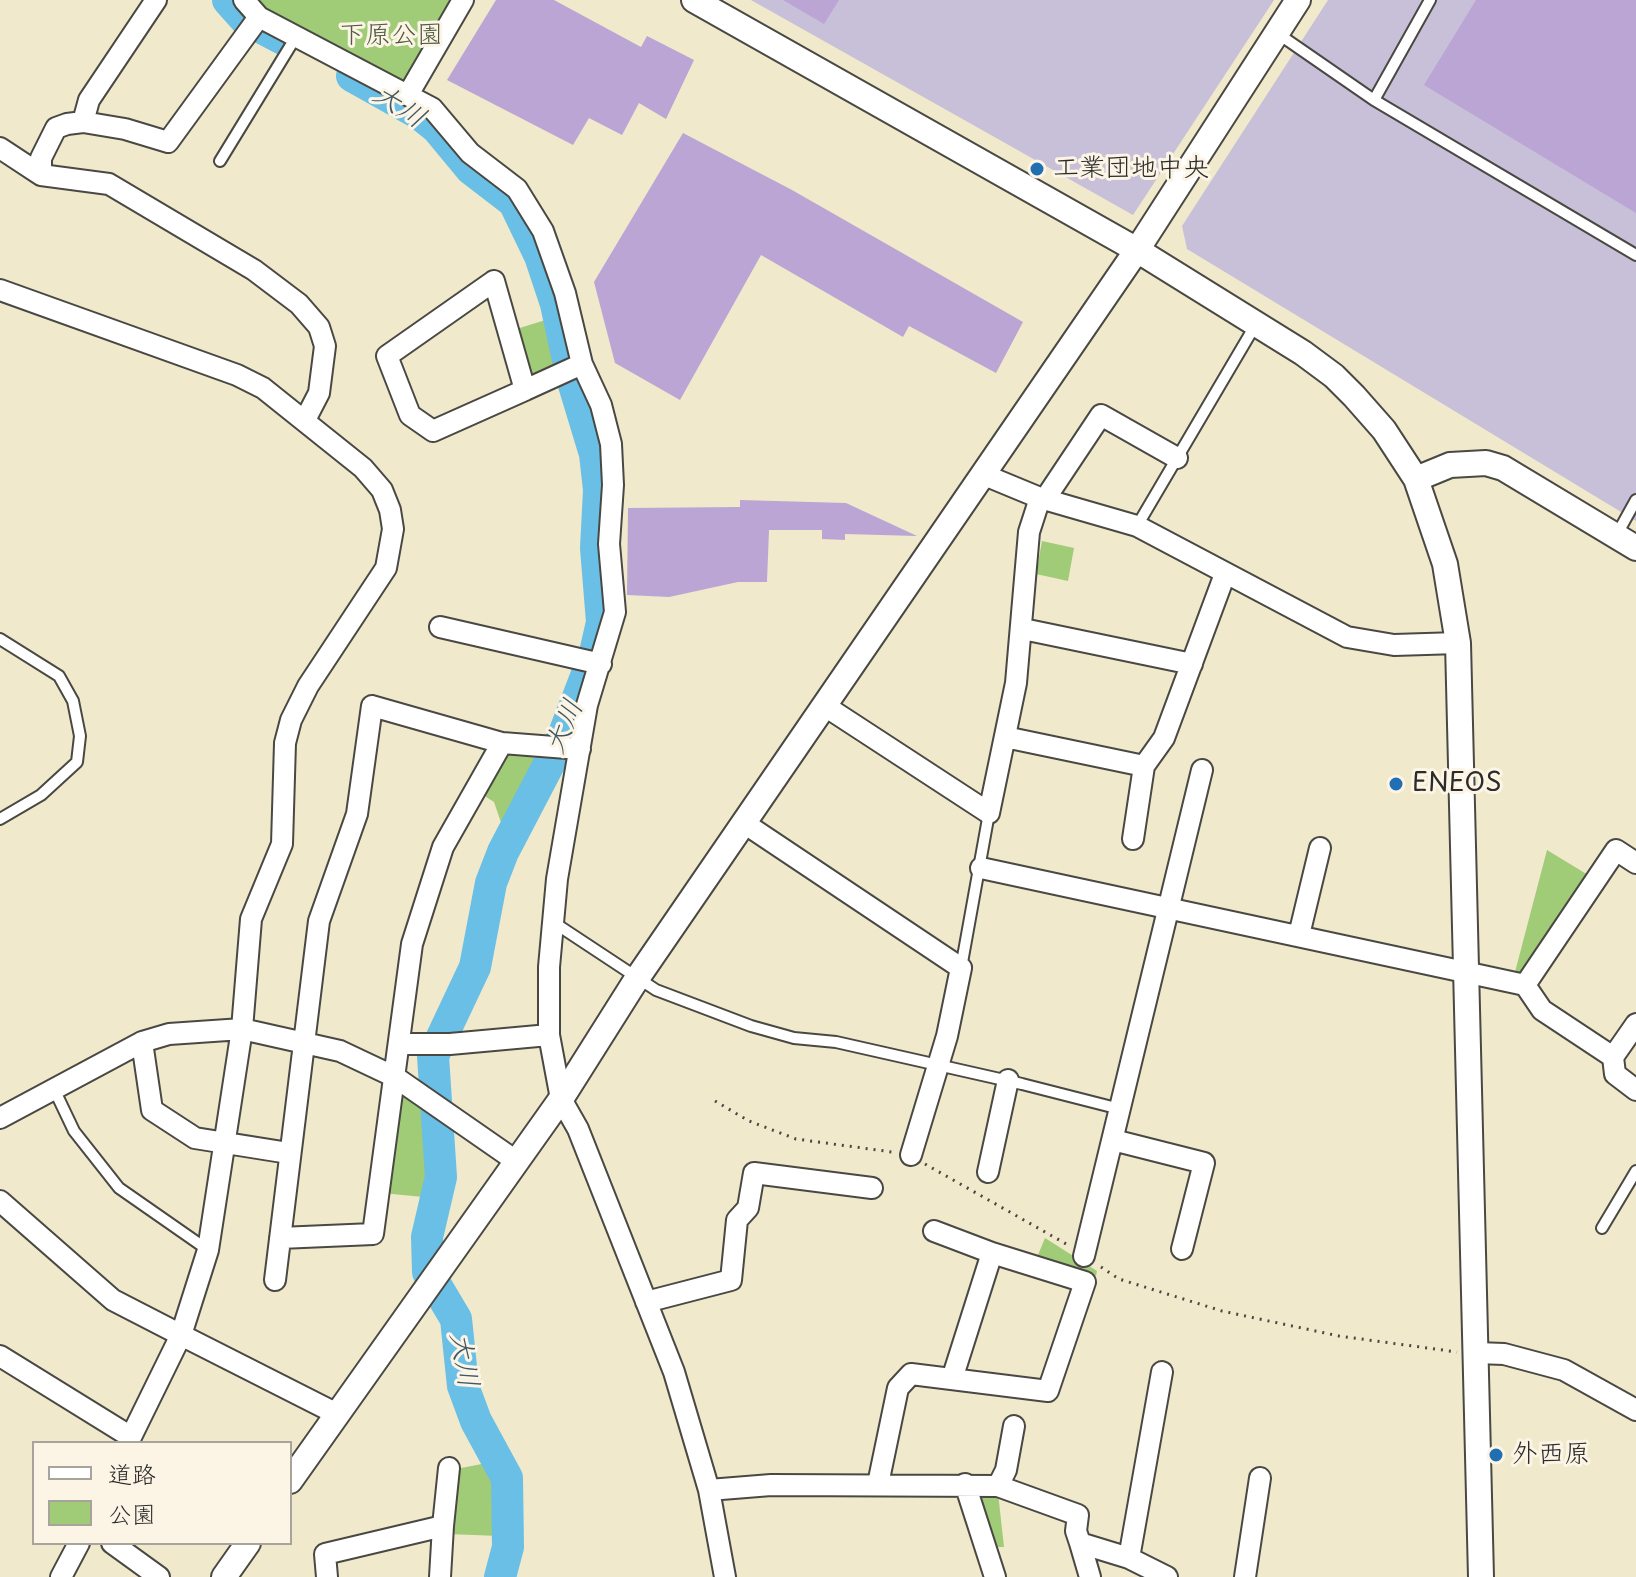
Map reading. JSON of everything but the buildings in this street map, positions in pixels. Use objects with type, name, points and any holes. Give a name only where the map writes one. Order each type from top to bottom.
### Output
[{"type":"street","points":[[83,122],[89,100],[156,0]]},
{"type":"street","points":[[244,0],[255,23],[297,35],[432,108],[470,153],[517,189],[532,208],[565,293],[581,365],[601,405],[611,444],[613,485],[609,544],[615,612],[587,705],[565,748],[551,921],[549,1035],[561,1099],[578,1129],[674,1372],[709,1490],[725,1577]]},
{"type":"street","points":[[409,93],[463,0]]},
{"type":"street","points":[[694,0],[1137,250],[1256,324],[1334,376],[1384,430],[1416,479],[1445,564],[1458,643],[1481,1577]]},
{"type":"street","points":[[292,1478],[561,1099],[638,977],[1137,250],[1298,0]]},
{"type":"street","points":[[41,175],[41,158],[56,128],[83,122],[125,129],[168,142],[255,23]]},
{"type":"street","points":[[0,148],[41,175],[109,184],[254,270],[299,304],[319,327],[325,346],[319,393],[305,420]]},
{"type":"street","points":[[525,390],[494,281],[387,356],[410,415],[433,431],[557,376],[581,365]]},
{"type":"street","points":[[0,290],[237,375],[263,388],[363,468],[382,490],[390,510],[391,550],[386,568],[308,686],[291,720],[285,743],[282,844],[251,919],[242,1029],[208,1250],[181,1335],[130,1440],[0,1356]]},
{"type":"street","points":[[825,706],[989,813],[1023,629],[1029,532],[1043,498],[1101,415],[1177,458]]},
{"type":"street","points":[[1416,479],[1450,465],[1486,463],[1503,468],[1626,542]]},
{"type":"street","points":[[982,474],[1043,498],[1137,526],[1347,637],[1394,645],[1458,643]]},
{"type":"street","points":[[1133,839],[1144,766],[1164,738],[1225,574]]},
{"type":"street","points":[[440,627],[601,664]]},
{"type":"street","points":[[1023,629],[1192,664]]},
{"type":"street","points":[[275,1280],[319,921],[357,814],[372,706],[502,743],[565,748]]},
{"type":"street","points":[[1005,737],[1144,766]]},
{"type":"street","points":[[280,1238],[373,1234],[395,1077],[408,1044],[412,944],[443,847],[502,743]]},
{"type":"street","points":[[1084,1256],[1202,770]]},
{"type":"street","points":[[744,823],[961,968],[938,1066],[911,1155]]},
{"type":"street","points":[[1299,935],[1320,848]]},
{"type":"street","points":[[1525,985],[1616,850],[1636,863]]},
{"type":"street","points":[[981,868],[1525,985],[1542,1010],[1613,1057]]},
{"type":"street","points":[[1636,1024],[1613,1057],[1615,1074],[1636,1090]]},
{"type":"street","points":[[0,1118],[142,1042],[169,1034],[242,1029],[340,1051],[395,1077],[516,1161]]},
{"type":"street","points":[[408,1044],[450,1044],[549,1035]]},
{"type":"street","points":[[142,1042],[152,1110],[195,1138],[289,1153]]},
{"type":"street","points":[[988,1172],[1008,1080]]},
{"type":"street","points":[[1113,1140],[1204,1163],[1182,1249]]},
{"type":"street","points":[[646,1302],[731,1280],[737,1220],[748,1208],[754,1173],[872,1188]]},
{"type":"street","points":[[0,1201],[113,1300],[337,1414]]},
{"type":"street","points":[[878,1484],[898,1388],[911,1374],[1048,1391],[1085,1282],[934,1231]]},
{"type":"street","points":[[952,1379],[992,1253]]},
{"type":"street","points":[[1477,1353],[1504,1354],[1564,1370],[1636,1410]]},
{"type":"street","points":[[1129,1558],[1162,1372]]},
{"type":"street","points":[[998,1486],[1006,1470],[1014,1426]]},
{"type":"street","points":[[440,1577],[449,1468]]},
{"type":"street","points":[[1245,1577],[1260,1478]]},
{"type":"street","points":[[709,1490],[878,1484],[998,1486],[1078,1515],[1076,1531],[1090,1577]]},
{"type":"street","points":[[965,1484],[995,1577]]},
{"type":"street","points":[[327,1577],[325,1554],[443,1526]]},
{"type":"street","points":[[1080,1543],[1129,1558],[1167,1577]]},
{"type":"street","points":[[61,1577],[78,1545]]},
{"type":"street","points":[[115,1545],[159,1577]]},
{"type":"street","points":[[224,1577],[247,1545]]},
{"type":"lane","points":[[1374,100],[1430,0]]},
{"type":"lane","points":[[1276,33],[1374,100],[1636,255]]},
{"type":"lane","points":[[220,161],[297,35]]},
{"type":"lane","points":[[1137,526],[1256,324]]},
{"type":"lane","points":[[1626,542],[1636,500]]},
{"type":"lane","points":[[0,639],[59,676],[73,701],[80,736],[77,762],[41,795],[0,819]]},
{"type":"lane","points":[[961,968],[989,813]]},
{"type":"lane","points":[[551,921],[656,990],[751,1026],[794,1038],[836,1042],[1008,1080],[1120,1110]]},
{"type":"lane","points":[[53,1087],[74,1131],[119,1188],[208,1250]]},
{"type":"lane","points":[[1602,1228],[1636,1171]]},
{"type":"shaded area","points":[[751,0],[1274,0],[1133,215]]},
{"type":"shaded area","points":[[1328,0],[1636,0],[1636,521],[1187,249],[1182,226]]},
{"type":"green space","name":"下原公園","points":[[255,0],[454,0],[405,83],[288,23]]},
{"type":"green space","points":[[552,318],[566,370],[537,382],[523,377],[510,331]]},
{"type":"green space","points":[[1042,541],[1074,548],[1068,581],[1036,574]]},
{"type":"green space","points":[[503,746],[552,751],[506,837],[494,802],[477,791]]},
{"type":"green space","points":[[1547,850],[1593,878],[1527,975],[1515,972]]},
{"type":"green space","points":[[408,1094],[433,1109],[438,1177],[434,1198],[382,1193],[395,1103]]},
{"type":"green space","points":[[1045,1238],[1097,1271],[1096,1276],[1038,1255]]},
{"type":"green space","points":[[492,1462],[498,1478],[500,1536],[447,1534],[456,1469]]},
{"type":"green space","points":[[975,1490],[998,1493],[1004,1547],[993,1547]]},
{"type":"waterway","name":"大川","points":[[228,0],[245,19],[283,39]]},
{"type":"waterway","name":"大川","points":[[352,76],[418,113],[437,128],[471,169],[514,202],[540,256],[556,304],[572,378],[595,454],[599,490],[596,548],[602,622],[595,653],[562,739],[503,852],[491,883],[475,967],[433,1056],[441,1177],[427,1237],[428,1272],[456,1319],[463,1386],[476,1421],[507,1478],[508,1547],[500,1577]]},
{"type":"place","name":"工業団地中央","points":[[1037,169]]},
{"type":"place","name":"ENEOS","points":[[1396,784]]},
{"type":"place","name":"外西原","points":[[1496,1455]]}]
